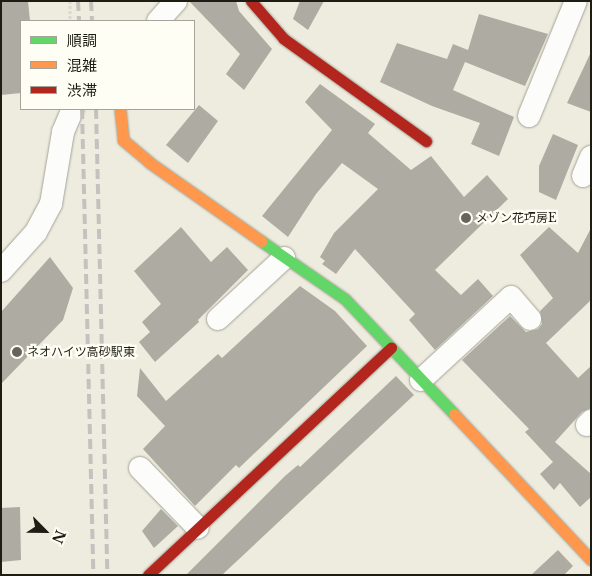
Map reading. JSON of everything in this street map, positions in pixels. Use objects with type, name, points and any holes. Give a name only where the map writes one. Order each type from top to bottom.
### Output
[{"type":"street","points":[[159,20],[176,1]]},
{"type":"street","points":[[251,1],[284,39],[426,142]]},
{"type":"street","points":[[529,116],[576,1]]},
{"type":"street","points":[[1,271],[36,232],[51,204],[64,132],[73,110]]},
{"type":"street","points":[[120,110],[123,140],[284,258],[345,299],[591,560]]},
{"type":"street","points":[[218,319],[284,258]]},
{"type":"street","points":[[421,380],[511,297],[530,319]]},
{"type":"street","points":[[148,575],[391,348]]},
{"type":"street","points":[[140,468],[198,528]]},
{"type":"path","points":[[70,1],[70,20]]},
{"type":"building","points":[[1,1],[28,1],[30,20],[20,20],[20,93],[1,95]]},
{"type":"building","points":[[189,1],[236,1],[239,11],[272,49],[244,90],[226,74],[240,54]]},
{"type":"building","points":[[300,1],[324,1],[308,30],[293,19]]},
{"type":"building","points":[[479,14],[548,34],[525,86],[465,62],[453,90],[514,117],[499,156],[471,144],[480,123],[432,106],[380,82],[397,43],[447,59],[453,44],[468,50]]},
{"type":"building","points":[[591,52],[591,112],[567,103]]},
{"type":"building","points":[[320,84],[375,124],[368,133],[411,170],[431,156],[464,197],[487,175],[508,199],[435,270],[461,295],[478,279],[493,296],[435,350],[409,320],[415,314],[355,249],[336,274],[322,264],[325,261],[320,257],[334,233],[378,189],[342,163],[316,194],[288,237],[262,216],[332,130],[305,102]]},
{"type":"building","points":[[199,105],[218,121],[188,163],[166,145]]},
{"type":"building","points":[[553,134],[578,145],[556,200],[539,192],[539,166]]},
{"type":"building","points":[[181,227],[211,262],[227,247],[248,270],[198,320],[199,322],[155,362],[139,342],[150,332],[142,322],[161,304],[134,271]]},
{"type":"building","points":[[549,227],[578,253],[591,228],[591,300],[546,343],[578,378],[591,366],[591,408],[582,412],[555,442],[591,474],[591,497],[580,507],[560,483],[554,490],[540,474],[553,462],[525,432],[529,429],[462,360],[510,316],[526,332],[538,329],[542,324],[540,311],[553,298],[520,255]]},
{"type":"building","name":"ネオハイツ高砂駅東","points":[[50,257],[73,288],[63,320],[1,384],[1,312]]},
{"type":"building","points":[[300,286],[335,311],[367,346],[239,468],[236,465],[195,506],[143,449],[165,426],[137,396],[140,368],[166,401],[218,354],[222,358]]},
{"type":"building","points":[[396,376],[414,395],[222,575],[186,575],[285,476],[298,465],[300,467]]},
{"type":"building","points":[[20,507],[21,560],[1,562],[1,508]]},
{"type":"building","points":[[161,509],[178,526],[154,548],[142,531]]},
{"type":"building","points":[[558,550],[573,566],[564,575],[531,575]]},
{"type":"railway","points":[[78,1],[79,20]]},
{"type":"railway","points":[[91,1],[92,20]]},
{"type":"railway","points":[[82,110],[93,575]]},
{"type":"railway","points":[[96,110],[107,575]]},
{"type":"traffic: fast","points":[[261,241],[345,299],[454,414]]},
{"type":"traffic: slow","points":[[120,110],[123,140],[150,163],[261,241]]},
{"type":"traffic: slow","points":[[454,414],[591,560]]},
{"type":"traffic: jam","points":[[251,1],[284,39],[426,141]]},
{"type":"traffic: jam","points":[[148,575],[391,348]]},
{"type":"place","name":"メゾン花巧房E","points":[[466,218]]},
{"type":"place","name":"ネオハイツ高砂駅東","points":[[17,352]]}]
